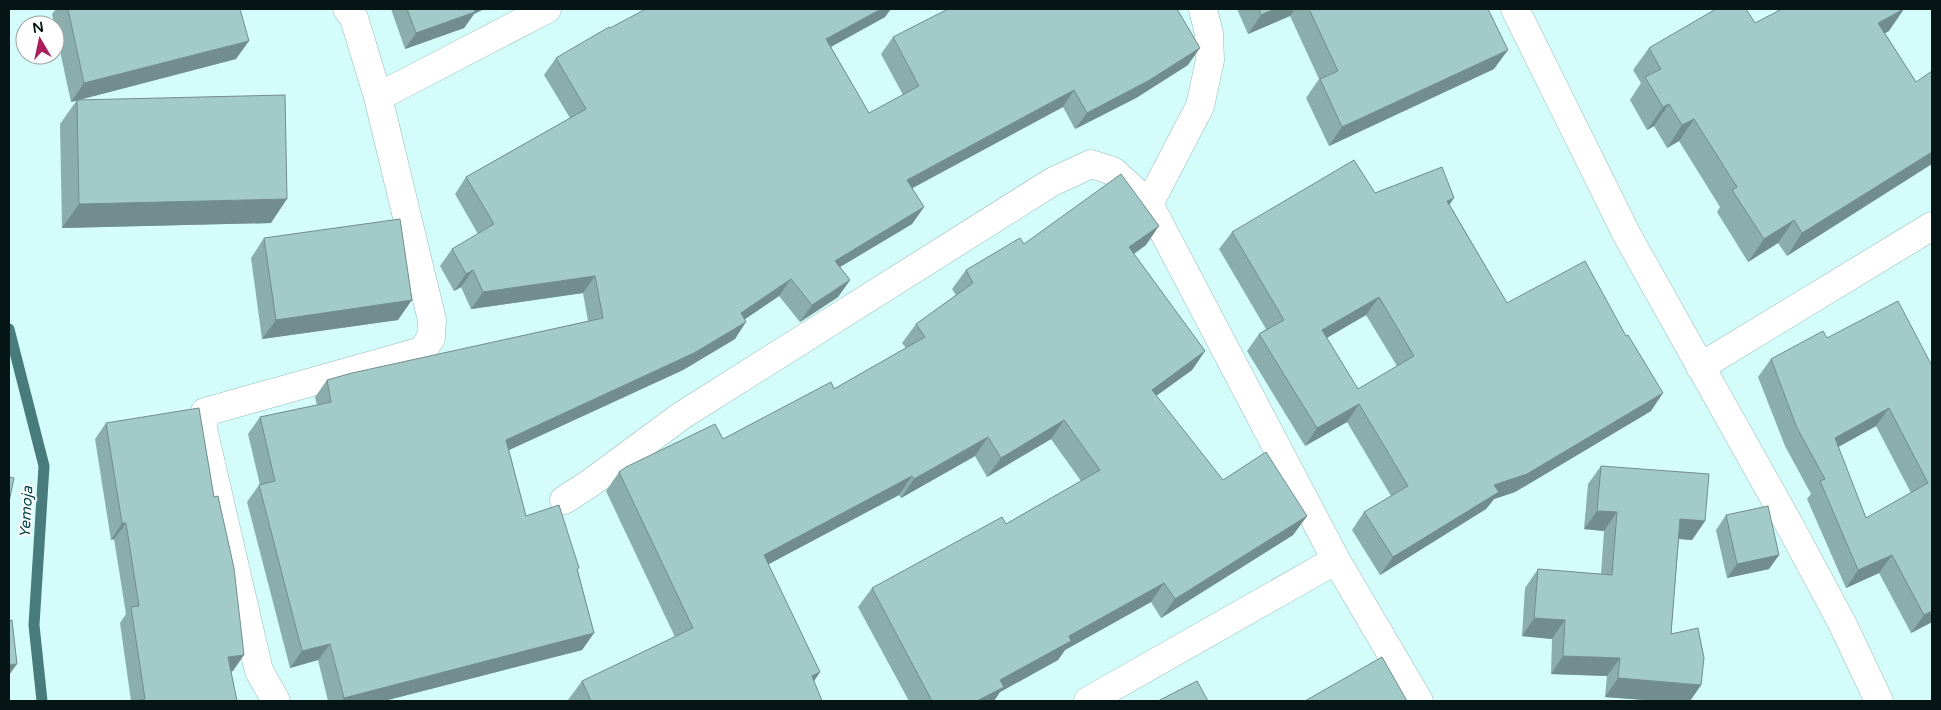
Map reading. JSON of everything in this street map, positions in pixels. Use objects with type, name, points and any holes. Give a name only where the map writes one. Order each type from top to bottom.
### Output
[{"type":"street","points":[[276,701],[259,671],[203,429],[204,412],[422,351],[431,338],[432,320],[378,97],[354,18],[347,9]]},
{"type":"street","points":[[378,97],[547,9]]},
{"type":"street","points":[[1149,204],[1200,106],[1210,60],[1209,34],[1203,9]]},
{"type":"street","points":[[1516,9],[1627,235],[1790,526],[1837,614],[1879,701]]},
{"type":"street","points":[[564,500],[589,484],[681,416],[1052,182],[1091,164],[1113,171],[1149,204],[1336,560],[1419,701]]},
{"type":"street","points":[[1700,367],[1932,226]]},
{"type":"street","points":[[1088,701],[1336,560]]},
{"type":"building","points":[[68,9],[240,9],[249,41],[84,83]]},
{"type":"building","points":[[407,9],[474,9],[475,12],[416,33]]},
{"type":"building","points":[[646,9],[881,9],[826,39],[869,113],[919,86],[893,37],[948,9],[1177,9],[1200,48],[1148,81],[1087,113],[1074,90],[907,180],[924,207],[835,261],[850,280],[812,305],[791,279],[741,313],[746,322],[694,353],[506,440],[526,516],[559,505],[579,568],[577,569],[594,633],[344,698],[330,644],[302,651],[259,485],[275,481],[260,417],[331,402],[327,380],[603,318],[595,276],[483,292],[473,270],[466,274],[452,249],[494,224],[466,177],[586,109],[556,58],[609,27]]},
{"type":"building","points":[[1259,9],[1275,9],[1261,15]]},
{"type":"building","points":[[1309,9],[1488,9],[1508,50],[1342,127],[1320,79],[1338,71]]},
{"type":"building","points":[[1716,9],[1746,9],[1755,23],[1782,9],[1904,9],[1878,23],[1916,82],[1932,71],[1932,152],[1802,233],[1794,220],[1764,239],[1732,190],[1737,187],[1694,119],[1682,125],[1669,104],[1663,107],[1645,77],[1661,69],[1649,48]]},
{"type":"building","points":[[285,95],[287,199],[79,204],[77,100]]},
{"type":"building","points":[[1354,160],[1375,193],[1442,167],[1454,198],[1447,201],[1507,303],[1585,261],[1626,336],[1628,335],[1663,393],[1527,474],[1494,485],[1499,492],[1393,557],[1364,512],[1408,486],[1359,404],[1317,428],[1259,334],[1284,320],[1232,232]],"holes":[[[1379,297],[1414,356],[1358,389],[1322,330]]]},
{"type":"building","points":[[1121,174],[1159,226],[1129,247],[1205,351],[1152,390],[1223,480],[1266,452],[1307,516],[1175,599],[1164,583],[1069,636],[1071,641],[1000,680],[1004,687],[977,701],[932,701],[872,588],[1002,517],[1006,524],[1100,470],[1064,420],[1001,458],[988,437],[914,479],[912,476],[764,555],[820,672],[812,676],[822,701],[591,701],[582,681],[693,628],[619,472],[715,424],[723,439],[831,382],[834,389],[925,337],[916,324],[973,283],[966,270],[1020,238],[1024,244]]},
{"type":"building","points":[[400,219],[412,300],[276,320],[264,238]]},
{"type":"building","points":[[1898,301],[1932,366],[1932,611],[1924,615],[1892,555],[1858,570],[1820,481],[1825,479],[1797,428],[1771,359],[1823,331],[1827,338]],"holes":[[[1889,408],[1928,483],[1866,518],[1835,438]]]},
{"type":"building","points":[[199,408],[214,497],[218,496],[234,568],[244,655],[228,657],[237,701],[134,701],[145,699],[131,607],[139,606],[126,523],[122,523],[106,423]]},
{"type":"building","points":[[1601,466],[1709,474],[1705,521],[1680,519],[1671,634],[1698,628],[1704,658],[1701,685],[1618,678],[1620,658],[1563,656],[1565,620],[1534,618],[1538,569],[1612,575],[1617,512],[1597,511]]},
{"type":"building","points":[[9,477],[14,478],[9,502]]},
{"type":"building","points":[[1768,506],[1779,555],[1737,564],[1726,515]]},
{"type":"building","points":[[12,620],[17,664],[9,665],[9,621]]},
{"type":"building","points":[[1382,657],[1407,701],[1305,701]]},
{"type":"building","points":[[1197,681],[1208,701],[1158,701]]},
{"type":"waterway","name":"Yemoja","points":[[9,329],[44,466],[34,625],[42,701]]}]
